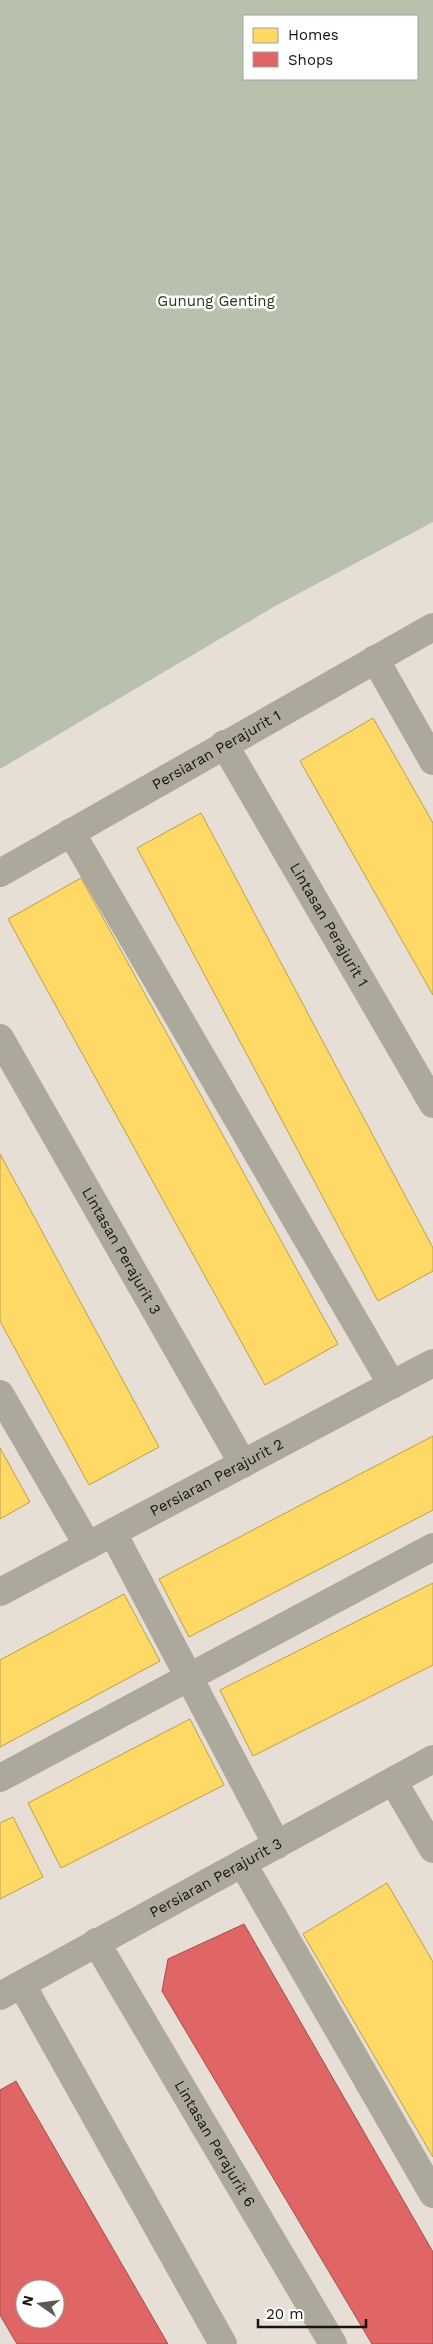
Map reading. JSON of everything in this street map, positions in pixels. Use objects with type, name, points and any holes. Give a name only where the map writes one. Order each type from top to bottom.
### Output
[{"type":"street","name":"Persiaran Perajurit 1","points":[[0,873],[224,744],[433,627]]},
{"type":"street","points":[[375,659],[433,760]]},
{"type":"street","name":"Lintasan Perajurit 1","points":[[224,744],[433,1104]]},
{"type":"street","points":[[71,832],[392,1385]]},
{"type":"street","name":"Lintasan Perajurit 3","points":[[0,1038],[244,1464]]},
{"type":"street","name":"Persiaran Perajurit 2","points":[[0,1592],[433,1363]]},
{"type":"street","points":[[0,1394],[88,1546]]},
{"type":"street","points":[[113,1533],[277,1845]]},
{"type":"street","points":[[0,1778],[433,1547]]},
{"type":"street","name":"Persiaran Perajurit 3","points":[[11,1991],[96,1942],[433,1759]]},
{"type":"street","points":[[393,1781],[433,1849]]},
{"type":"street","points":[[242,1864],[433,2194]]},
{"type":"street","name":"Lintasan Perajurit 6","points":[[96,1942],[334,2344]]},
{"type":"street","points":[[11,1991],[223,2344]]},
{"type":"green space","name":"Gunung Genting","points":[[0,0],[433,0],[433,522],[277,605],[0,769]]},
{"type":"building: Homes","points":[[373,718],[433,823],[433,995],[300,761]]},
{"type":"building: Homes","points":[[201,813],[433,1248],[433,1271],[378,1301],[137,848]]},
{"type":"building: Homes","points":[[81,878],[338,1344],[265,1385],[8,919]]},
{"type":"building: Homes","points":[[0,1154],[159,1447],[89,1485],[0,1321]]},
{"type":"building: Homes","points":[[433,1436],[433,1510],[189,1637],[159,1579]]},
{"type":"building: Homes","points":[[0,1448],[30,1502],[0,1519]]},
{"type":"building: Homes","points":[[433,1583],[433,1665],[253,1756],[220,1690]]},
{"type":"building: Homes","points":[[124,1594],[160,1661],[0,1747],[0,1660]]},
{"type":"building: Homes","points":[[190,1719],[224,1785],[61,1868],[28,1803]]},
{"type":"building: Homes","points":[[13,1817],[43,1877],[0,1899],[0,1823]]},
{"type":"building: Homes","points":[[387,1883],[433,1962],[433,2157],[303,1934]]},
{"type":"building: Shops","points":[[244,1924],[433,2252],[433,2344],[372,2344],[162,1991],[168,1959]]},
{"type":"building: Shops","points":[[16,2081],[168,2344],[17,2344],[0,2315],[0,2090]]}]
